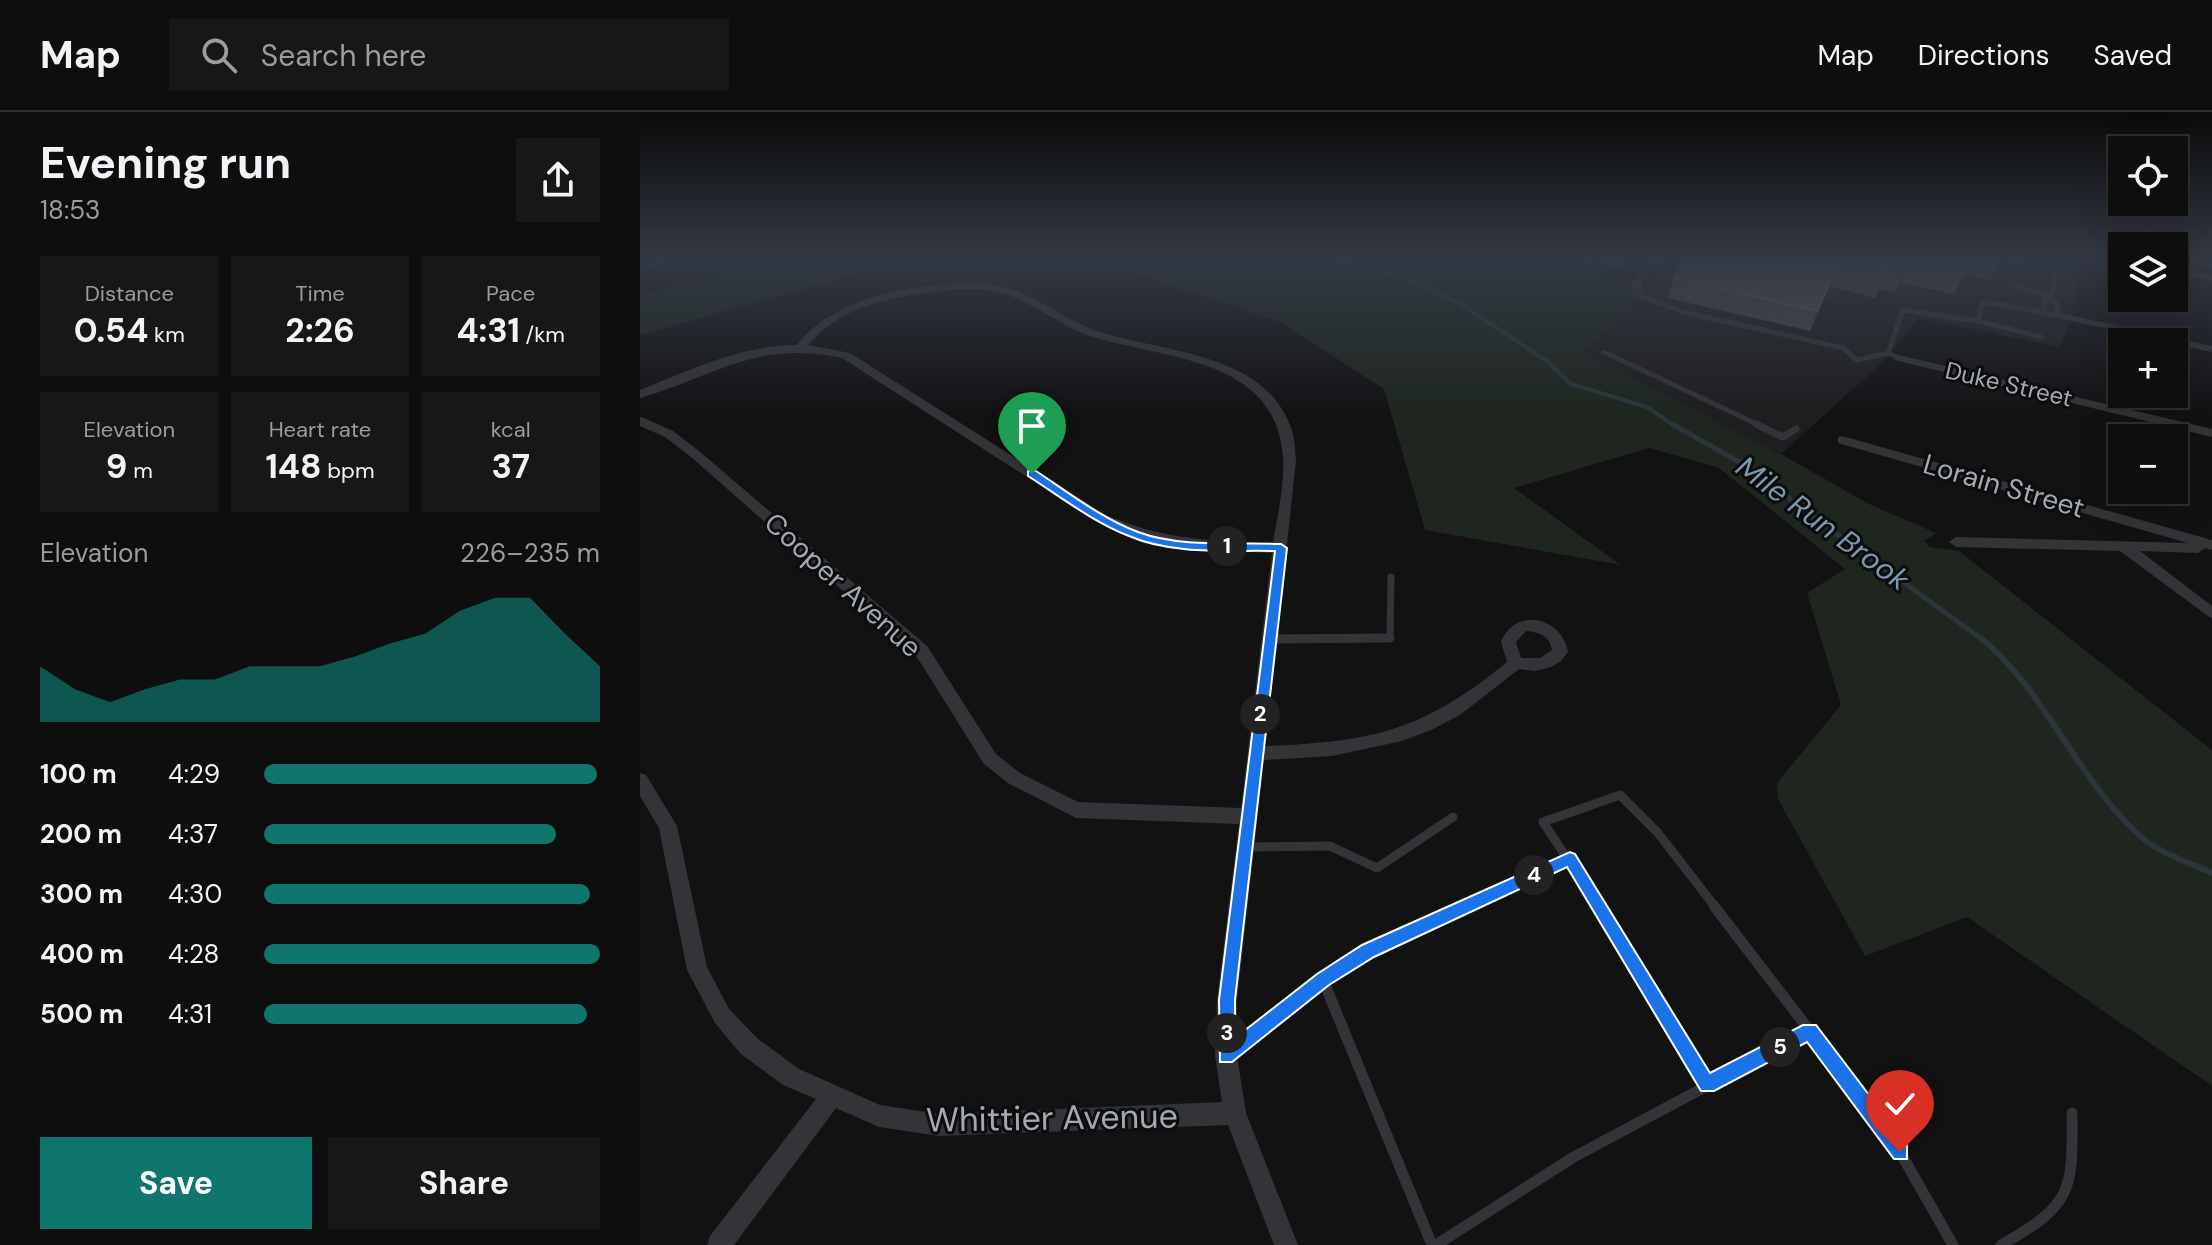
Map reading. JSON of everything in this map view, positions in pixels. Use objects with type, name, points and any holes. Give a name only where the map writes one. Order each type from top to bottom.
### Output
[{"type":"street","points":[[802,346],[824,324],[858,309]]},
{"type":"street","points":[[1042,309],[1098,335],[1170,351],[1218,366],[1265,398],[1283,422],[1290,461],[1227,1000],[1226,1056],[1235,1113],[1286,1245]]},
{"type":"street","points":[[2042,313],[2212,349]]},
{"type":"street","points":[[640,394],[737,357],[802,346],[818,347],[846,355],[1099,517],[1133,534],[1158,541],[1197,545],[1281,548]]},
{"type":"street","name":"Duke Street","points":[[1894,355],[2212,433]]},
{"type":"street","name":"Cooper Avenue","points":[[640,421],[669,434],[695,454],[921,650],[990,759],[1014,778],[1076,810],[1248,816]]},
{"type":"street","name":"Lorain Street","points":[[1842,440],[2212,547]]},
{"type":"street","points":[[1956,542],[2212,547]]},
{"type":"street","points":[[2122,545],[2212,614]]},
{"type":"street","points":[[1256,753],[1331,751],[1396,738],[1455,713],[1516,663]]},
{"type":"street","name":"Whittier Avenue","points":[[640,780],[668,826],[697,970],[722,1016],[749,1046],[791,1077],[879,1116],[939,1125],[1235,1113]]},
{"type":"street","points":[[719,1245],[832,1096]]},
{"type":"lane","points":[[1678,309],[1843,348],[1857,360],[1894,355],[1903,310],[1942,313],[2041,337]]},
{"type":"lane","points":[[1978,321],[1981,309]]},
{"type":"lane","points":[[2022,309],[2042,313],[2043,309]]},
{"type":"lane","points":[[2057,309],[2058,316]]},
{"type":"lane","points":[[1604,352],[1783,437],[1796,429]]},
{"type":"lane","points":[[1270,639],[1390,638],[1391,577]]},
{"type":"lane","points":[[1707,1085],[1570,859],[1543,822],[1620,795],[1658,833],[1900,1152],[1953,1245]]},
{"type":"lane","points":[[1245,847],[1330,846],[1377,868],[1385,866],[1453,817]]},
{"type":"lane","points":[[1226,1056],[1323,980],[1368,951],[1570,859]]},
{"type":"lane","points":[[1323,980],[1434,1245],[1486,1209],[1598,1141],[1810,1031]]},
{"type":"lane","points":[[2001,1245],[2049,1217],[2067,1195],[2072,1179],[2072,1113]]},
{"type":"shaded area","points":[[640,309],[733,309],[640,335]]},
{"type":"shaded area","points":[[1242,309],[1630,309],[1584,352],[1781,454],[1869,504],[1936,533],[1924,541],[1930,547],[1959,551],[2212,750],[2212,1086],[1967,917],[1865,956],[1778,799],[1777,783],[1841,705],[1807,593],[1845,569],[1719,468],[1649,448],[1514,488],[1621,565],[1425,530],[1384,389],[1279,321]]},
{"type":"shaded area","points":[[1629,309],[2073,309],[2060,347],[1918,318],[1881,364],[1781,454],[1583,352]]},
{"type":"waterway","name":"Mile Run Brook","points":[[1468,309],[1548,362],[1571,384],[1647,407],[1672,424]]},
{"type":"waterway","name":"Mile Run Brook","points":[[1672,424],[1773,481],[1794,503],[1983,640]]},
{"type":"waterway","name":"Mile Run Brook","points":[[1981,638],[2026,685],[2122,818],[2153,846],[2212,873]]},
{"type":"route","points":[[1032,474],[1099,517],[1133,534],[1158,541],[1197,545],[1281,548],[1227,1000],[1226,1056],[1323,980],[1368,951],[1570,859],[1707,1085],[1810,1031],[1900,1152]]}]
